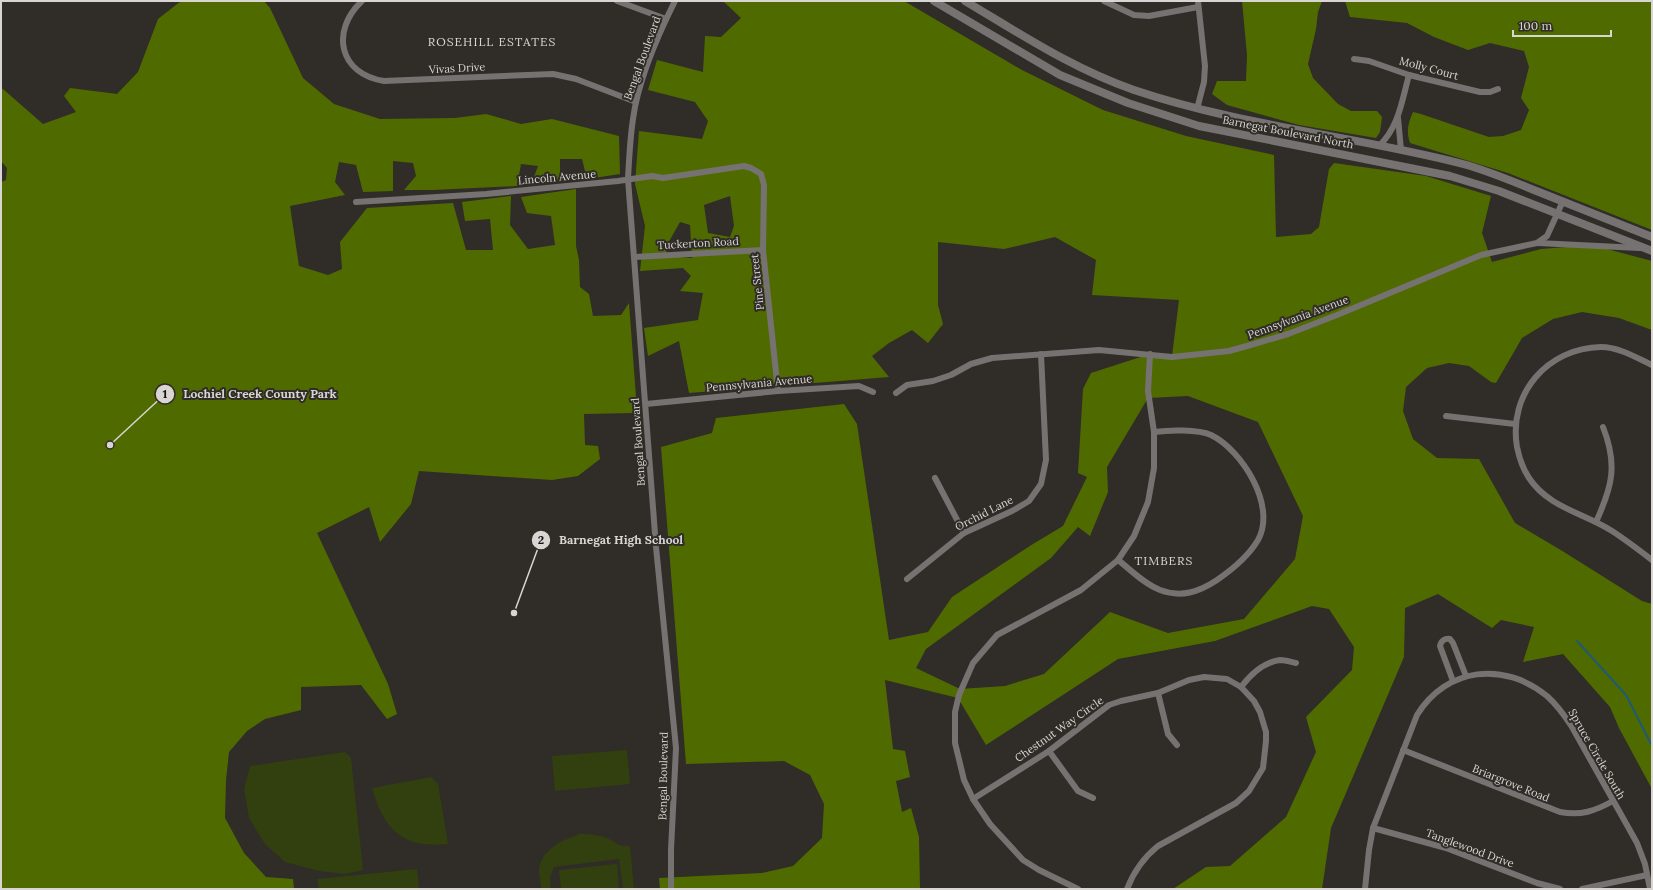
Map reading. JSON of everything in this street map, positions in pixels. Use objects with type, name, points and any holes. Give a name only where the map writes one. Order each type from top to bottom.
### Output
[{"type":"street","name":"Vivas Drive","points":[[362,1],[349,16],[343,34],[343,46],[347,57],[353,66],[362,75],[371,79],[384,81],[553,74],[576,79],[636,102]]},
{"type":"street","points":[[617,1],[666,19]]},
{"type":"street","name":"Bengal Boulevard","points":[[671,889],[671,850],[676,748],[656,547],[628,179],[630,141],[636,102],[648,63],[675,1]]},
{"type":"street","name":"Barnegat Boulevard North","points":[[934,1],[1060,74],[1128,103],[1199,126],[1450,176],[1499,191],[1652,252]]},
{"type":"street","name":"Barnegat Boulevard North","points":[[965,1],[1064,60],[1132,90],[1197,109],[1270,126],[1401,150],[1464,164],[1563,201],[1652,237]]},
{"type":"street","points":[[1104,1],[1134,15],[1149,16],[1198,4],[1205,66],[1204,82],[1197,109]]},
{"type":"street","name":"Molly Court","points":[[1354,59],[1369,61],[1409,75],[1480,92],[1490,92],[1498,89]]},
{"type":"street","points":[[1379,146],[1385,140],[1398,118],[1409,75]]},
{"type":"street","points":[[1398,118],[1401,150]]},
{"type":"street","name":"Lincoln Avenue","points":[[356,202],[455,196],[652,176],[663,178],[744,166],[758,172]]},
{"type":"street","name":"Pine Street","points":[[758,172],[761,174],[764,185],[763,250],[778,391]]},
{"type":"street","points":[[1537,243],[1547,236],[1563,201]]},
{"type":"street","name":"Pennsylvania Avenue","points":[[896,393],[907,385],[933,381],[951,375],[970,364],[992,358],[1099,350],[1172,357],[1229,351],[1288,334],[1481,255],[1537,243],[1642,248]]},
{"type":"street","name":"Tuckerton Road","points":[[635,257],[763,250]]},
{"type":"street","points":[[1652,365],[1622,352],[1603,347],[1591,348],[1561,357],[1550,363],[1531,382],[1522,397],[1515,424],[1515,438],[1518,451],[1528,478],[1546,497],[1559,506],[1596,522],[1613,532],[1652,560]]},
{"type":"street","name":"Orchid Lane","points":[[907,579],[964,533],[1012,511],[1029,501],[1041,484],[1046,460],[1041,354]]},
{"type":"street","points":[[1078,889],[1039,870],[1023,860],[990,824],[973,799],[964,780],[959,764],[955,743],[955,712],[959,695],[974,663],[997,635],[1081,590],[1118,560],[1134,536],[1148,502],[1154,468],[1154,432],[1148,391],[1150,354]]},
{"type":"street","name":"Pennsylvania Avenue","points":[[646,404],[778,391],[859,386],[873,392]]},
{"type":"street","points":[[1446,416],[1515,424]]},
{"type":"street","points":[[1596,522],[1607,498],[1611,483],[1612,468],[1609,446],[1603,427]]},
{"type":"street","points":[[1118,560],[1149,584],[1160,590],[1176,594],[1189,594],[1202,589],[1234,568],[1249,553],[1259,539],[1263,518],[1263,506],[1261,499],[1256,486],[1242,463],[1227,446],[1210,435],[1167,430],[1154,432]]},
{"type":"street","points":[[935,478],[964,533]]},
{"type":"street","points":[[1453,681],[1440,646],[1445,639],[1450,639],[1453,643],[1466,676]]},
{"type":"street","points":[[1241,686],[1254,672],[1272,662],[1282,660],[1296,663]]},
{"type":"street","name":"Spruce Circle South","points":[[1365,889],[1373,828],[1417,715],[1424,704],[1442,687],[1466,676],[1487,673],[1509,676],[1525,682],[1548,697],[1562,712],[1637,843],[1648,875],[1650,889]]},
{"type":"street","name":"Chestnut Way Circle","points":[[973,799],[1049,751],[1109,705],[1158,693],[1190,680],[1204,677],[1227,679],[1241,686],[1260,712],[1266,732],[1265,758],[1260,776],[1249,791],[1236,803],[1158,846],[1146,855],[1138,865],[1127,889]]},
{"type":"street","points":[[1158,693],[1168,734],[1177,745]]},
{"type":"street","name":"Briargrove Road","points":[[1403,750],[1560,812],[1577,814],[1585,813],[1597,810],[1613,801]]},
{"type":"street","points":[[1049,751],[1078,791],[1093,798]]},
{"type":"street","name":"Tanglewood Drive","points":[[1373,828],[1446,848],[1537,883],[1560,889]]},
{"type":"street","points":[[1582,889],[1648,875]]},
{"type":"green space","points":[[181,1],[264,1],[270,8],[303,78],[334,104],[380,119],[455,118],[486,114],[521,124],[552,119],[619,136],[620,174],[587,179],[582,159],[560,159],[560,182],[531,185],[538,166],[521,164],[517,186],[404,190],[416,176],[413,163],[393,161],[393,191],[363,192],[356,165],[339,162],[335,182],[345,195],[290,206],[299,266],[328,275],[342,269],[340,242],[367,208],[453,203],[466,250],[493,250],[490,219],[465,221],[462,202],[511,196],[510,225],[528,249],[555,245],[551,216],[527,213],[521,197],[576,189],[576,246],[579,260],[580,287],[589,294],[593,316],[621,315],[629,303],[636,397],[634,413],[584,414],[585,445],[598,446],[600,459],[578,476],[552,480],[419,471],[411,504],[380,542],[369,507],[317,533],[388,684],[397,714],[387,719],[361,685],[301,687],[301,710],[265,719],[247,731],[229,752],[226,780],[225,818],[244,853],[266,877],[293,879],[294,889],[1,889],[1,182],[6,180],[7,168],[1,161],[1,89],[3,89],[43,124],[76,112],[64,96],[70,88],[117,94],[138,72],[158,19]]},
{"type":"green space","points":[[904,1],[1022,70],[1103,110],[1186,136],[1274,155],[1276,237],[1311,234],[1319,227],[1329,169],[1334,163],[1426,176],[1491,196],[1482,233],[1492,262],[1541,249],[1592,245],[1652,261],[1652,330],[1619,318],[1582,312],[1553,319],[1522,338],[1496,383],[1491,382],[1469,366],[1449,363],[1427,368],[1406,387],[1403,411],[1413,439],[1437,458],[1479,459],[1515,523],[1642,601],[1652,604],[1652,789],[1619,728],[1610,707],[1563,654],[1523,662],[1534,627],[1501,620],[1492,628],[1438,594],[1405,608],[1404,657],[1331,828],[1322,889],[1173,889],[1206,867],[1230,866],[1286,817],[1316,752],[1306,717],[1352,670],[1354,647],[1329,609],[1312,606],[1215,641],[1118,659],[986,745],[958,698],[885,680],[893,749],[905,751],[910,777],[896,781],[902,812],[911,808],[919,837],[920,889],[660,889],[659,878],[762,873],[793,866],[822,838],[824,804],[810,775],[784,761],[686,764],[661,447],[712,433],[716,418],[844,404],[857,424],[889,640],[928,632],[952,597],[1063,526],[1087,477],[1078,473],[1083,389],[1091,373],[1150,354],[1172,356],[1179,300],[1092,295],[1096,260],[1055,237],[1004,249],[938,242],[938,305],[943,324],[928,343],[912,330],[889,343],[872,356],[889,377],[689,393],[679,341],[648,356],[644,328],[698,320],[703,293],[680,291],[691,276],[683,268],[640,271],[645,226],[635,184],[639,131],[702,139],[708,121],[695,102],[648,90],[657,60],[703,72],[705,36],[721,37],[741,18],[724,2]],"holes":[[[730,196],[734,226],[730,237],[708,233],[704,205]],[[680,222],[690,225],[692,258],[666,256],[667,245]],[[1188,396],[1258,422],[1303,516],[1295,559],[1244,619],[1168,633],[1110,612],[1044,674],[1005,686],[960,689],[916,668],[926,649],[1051,558],[1078,527],[1090,536],[1108,492],[1107,467],[1148,398]]]},
{"type":"green space","points":[[1242,1],[1322,1],[1318,12],[1316,29],[1308,64],[1313,78],[1338,104],[1351,111],[1377,111],[1382,117],[1380,132],[1376,138],[1299,125],[1227,105],[1212,94],[1217,81],[1246,81],[1247,55]]},
{"type":"green space","points":[[1345,1],[1652,1],[1652,230],[1508,173],[1410,143],[1408,127],[1413,112],[1489,137],[1503,136],[1521,130],[1529,110],[1521,98],[1529,67],[1524,51],[1490,43],[1468,50],[1434,37],[1407,23],[1350,17]]},
{"type":"green space","points":[[627,750],[630,784],[555,791],[552,756]]},
{"type":"green space","points":[[345,752],[351,758],[363,870],[345,874],[319,871],[285,862],[265,844],[249,818],[244,789],[250,766]]},
{"type":"green space","points":[[431,777],[438,784],[448,844],[432,845],[419,843],[407,840],[398,834],[389,825],[383,815],[372,788]]},
{"type":"green space","points":[[580,834],[599,836],[609,839],[617,844],[630,846],[634,889],[623,889],[619,859],[554,867],[550,877],[551,889],[541,889],[539,870],[544,856],[560,842]]},
{"type":"green space","points":[[617,864],[619,889],[561,889],[559,870]]},
{"type":"green space","points":[[417,869],[419,889],[319,889],[317,879]]},
{"type":"waterway","points":[[1577,641],[1626,695],[1652,746]]},
{"type":"place","name":"Lochiel Creek County Park","points":[[110,445]]},
{"type":"place","name":"Barnegat High School","points":[[514,613]]},
{"type":"district","name":"ROSEHILL ESTATES","points":[[492,41]]},
{"type":"district","name":"TIMBERS","points":[[1164,560]]}]
